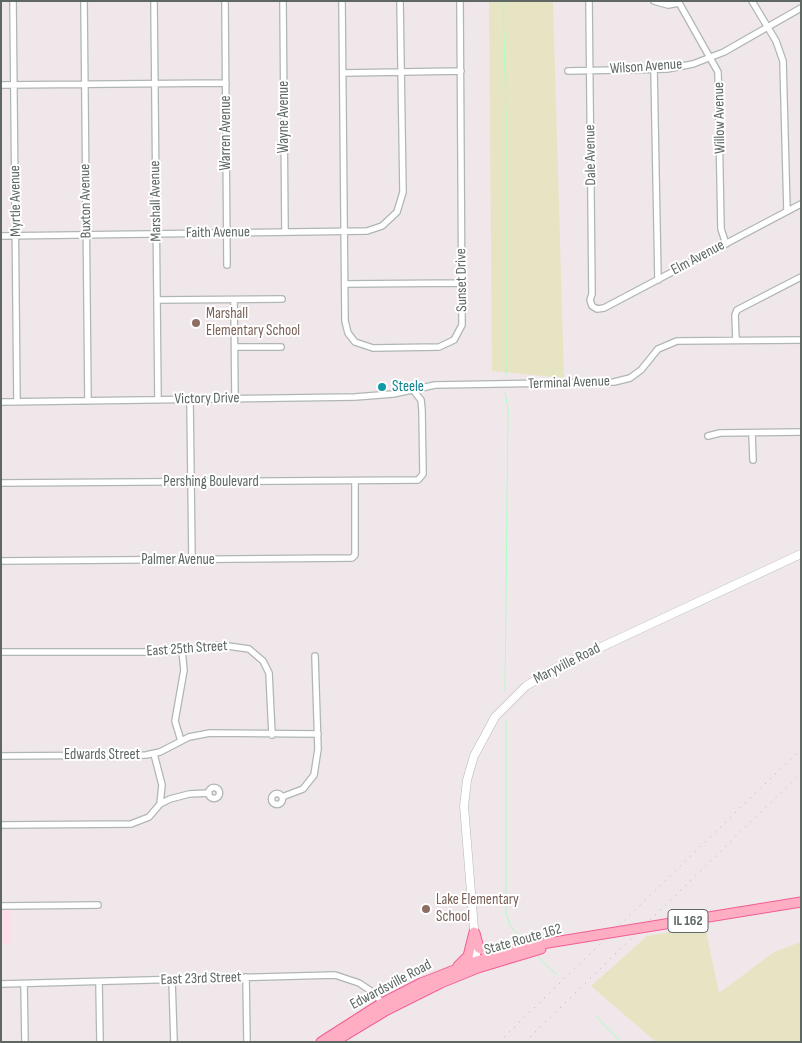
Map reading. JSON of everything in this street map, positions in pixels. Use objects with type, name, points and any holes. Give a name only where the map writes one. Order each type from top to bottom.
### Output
[{"type":"main road","name":"Maryville Road","points":[[477,964],[464,818],[466,791],[471,766],[480,743],[495,717],[526,686],[552,670],[801,554]]},
{"type":"main road","name":"State Route 162","points":[[477,964],[500,953],[533,945],[801,902]]},
{"type":"main road","points":[[474,932],[479,948],[484,951],[500,953]]},
{"type":"main road","points":[[453,970],[468,956],[474,932]]},
{"type":"main road","name":"State Route 162","points":[[477,964],[575,939]]},
{"type":"main road","name":"Edwardsville Road","points":[[320,1042],[453,970],[477,964]]},
{"type":"main road","name":"Edwardsville Road","points":[[334,1042],[385,1006],[477,964]]},
{"type":"street","name":"Myrtle Avenue","points":[[13,1],[17,401]]},
{"type":"street","name":"Buxton Avenue","points":[[84,1],[88,401]]},
{"type":"street","name":"Marshall Avenue","points":[[154,1],[158,400]]},
{"type":"street","name":"Warren Avenue","points":[[225,1],[227,265]]},
{"type":"street","name":"Wayne Avenue","points":[[283,1],[285,232]]},
{"type":"street","name":"Sunset Drive","points":[[342,1],[345,321],[348,333],[360,345],[373,348],[439,347],[451,342],[458,335],[462,325],[460,1]]},
{"type":"street","name":"Faith Avenue","points":[[1,236],[375,230],[387,223],[399,207],[403,182],[400,1]]},
{"type":"street","name":"Dale Avenue","points":[[589,1],[592,284],[590,300],[594,308]]},
{"type":"street","name":"Willow Avenue","points":[[654,1],[668,5],[679,2],[711,58],[720,80],[721,229],[726,244]]},
{"type":"street","points":[[752,1],[780,51],[784,70],[787,211]]},
{"type":"street","name":"Wilson Avenue","points":[[568,71],[680,67],[711,58],[801,8]]},
{"type":"street","points":[[654,69],[658,280]]},
{"type":"street","points":[[343,72],[461,72]]},
{"type":"street","points":[[1,85],[226,83]]},
{"type":"street","name":"Elm Avenue","points":[[594,308],[604,308],[801,204]]},
{"type":"street","points":[[736,340],[735,316],[737,310],[801,277]]},
{"type":"street","points":[[344,284],[462,283]]},
{"type":"street","points":[[157,300],[282,299]]},
{"type":"street","points":[[234,300],[235,399]]},
{"type":"street","name":"Terminal Avenue","points":[[413,390],[443,384],[619,381],[636,374],[658,349],[670,343],[684,340],[801,340]]},
{"type":"street","points":[[235,347],[282,347]]},
{"type":"street","name":"Victory Drive","points":[[1,402],[369,396],[413,390]]},
{"type":"street","name":"Pershing Boulevard","points":[[1,483],[418,480],[423,474],[422,404],[418,395],[413,390]]},
{"type":"street","points":[[190,400],[192,560]]},
{"type":"street","points":[[708,436],[720,433],[801,432]]},
{"type":"street","points":[[752,433],[753,460]]},
{"type":"street","name":"Palmer Avenue","points":[[1,561],[354,557],[355,481]]},
{"type":"street","name":"East 25th Street","points":[[1,652],[182,651],[229,645],[248,649],[259,656],[267,667],[270,680],[272,735]]},
{"type":"street","points":[[181,741],[175,721],[184,670],[182,651]]},
{"type":"street","points":[[282,797],[298,792],[311,781],[316,762],[318,734],[315,656]]},
{"type":"street","name":"Edwards Street","points":[[1,756],[154,754],[198,734],[318,734]]},
{"type":"street","points":[[154,754],[162,785],[160,804]]},
{"type":"street","points":[[1,824],[131,824],[149,816],[160,804],[179,796],[209,793]]},
{"type":"street","points":[[1,906],[98,905]]},
{"type":"street","name":"East 23rd Street","points":[[1,984],[325,975],[344,977],[367,988],[385,1006]]},
{"type":"street","points":[[246,977],[247,1042]]},
{"type":"street","points":[[172,980],[174,1042]]},
{"type":"street","points":[[99,982],[100,1042]]},
{"type":"street","points":[[24,984],[25,1042]]},
{"type":"shaded area","points":[[489,1],[553,1],[564,378],[492,371]]},
{"type":"shaded area","points":[[1,909],[12,909],[12,944],[1,944]]},
{"type":"shaded area","points":[[705,926],[719,993],[774,952],[801,942],[801,1042],[656,1042],[591,986],[647,936]]},
{"type":"waterway","points":[[503,1],[506,112],[506,375]]},
{"type":"waterway","points":[[505,393],[508,408],[505,691]]},
{"type":"waterway","points":[[506,721],[506,913],[510,925],[521,939]]},
{"type":"waterway","points":[[537,956],[557,975]]},
{"type":"waterway","points":[[597,1017],[621,1042]]},
{"type":"railway","points":[[499,1042],[801,749]]},
{"type":"railway","points":[[525,1042],[801,773]]},
{"type":"place","name":"Marshall Elementary School","points":[[196,323]]},
{"type":"place","name":"Steele","points":[[382,387]]},
{"type":"place","name":"Lake Elementary School","points":[[426,909]]}]
